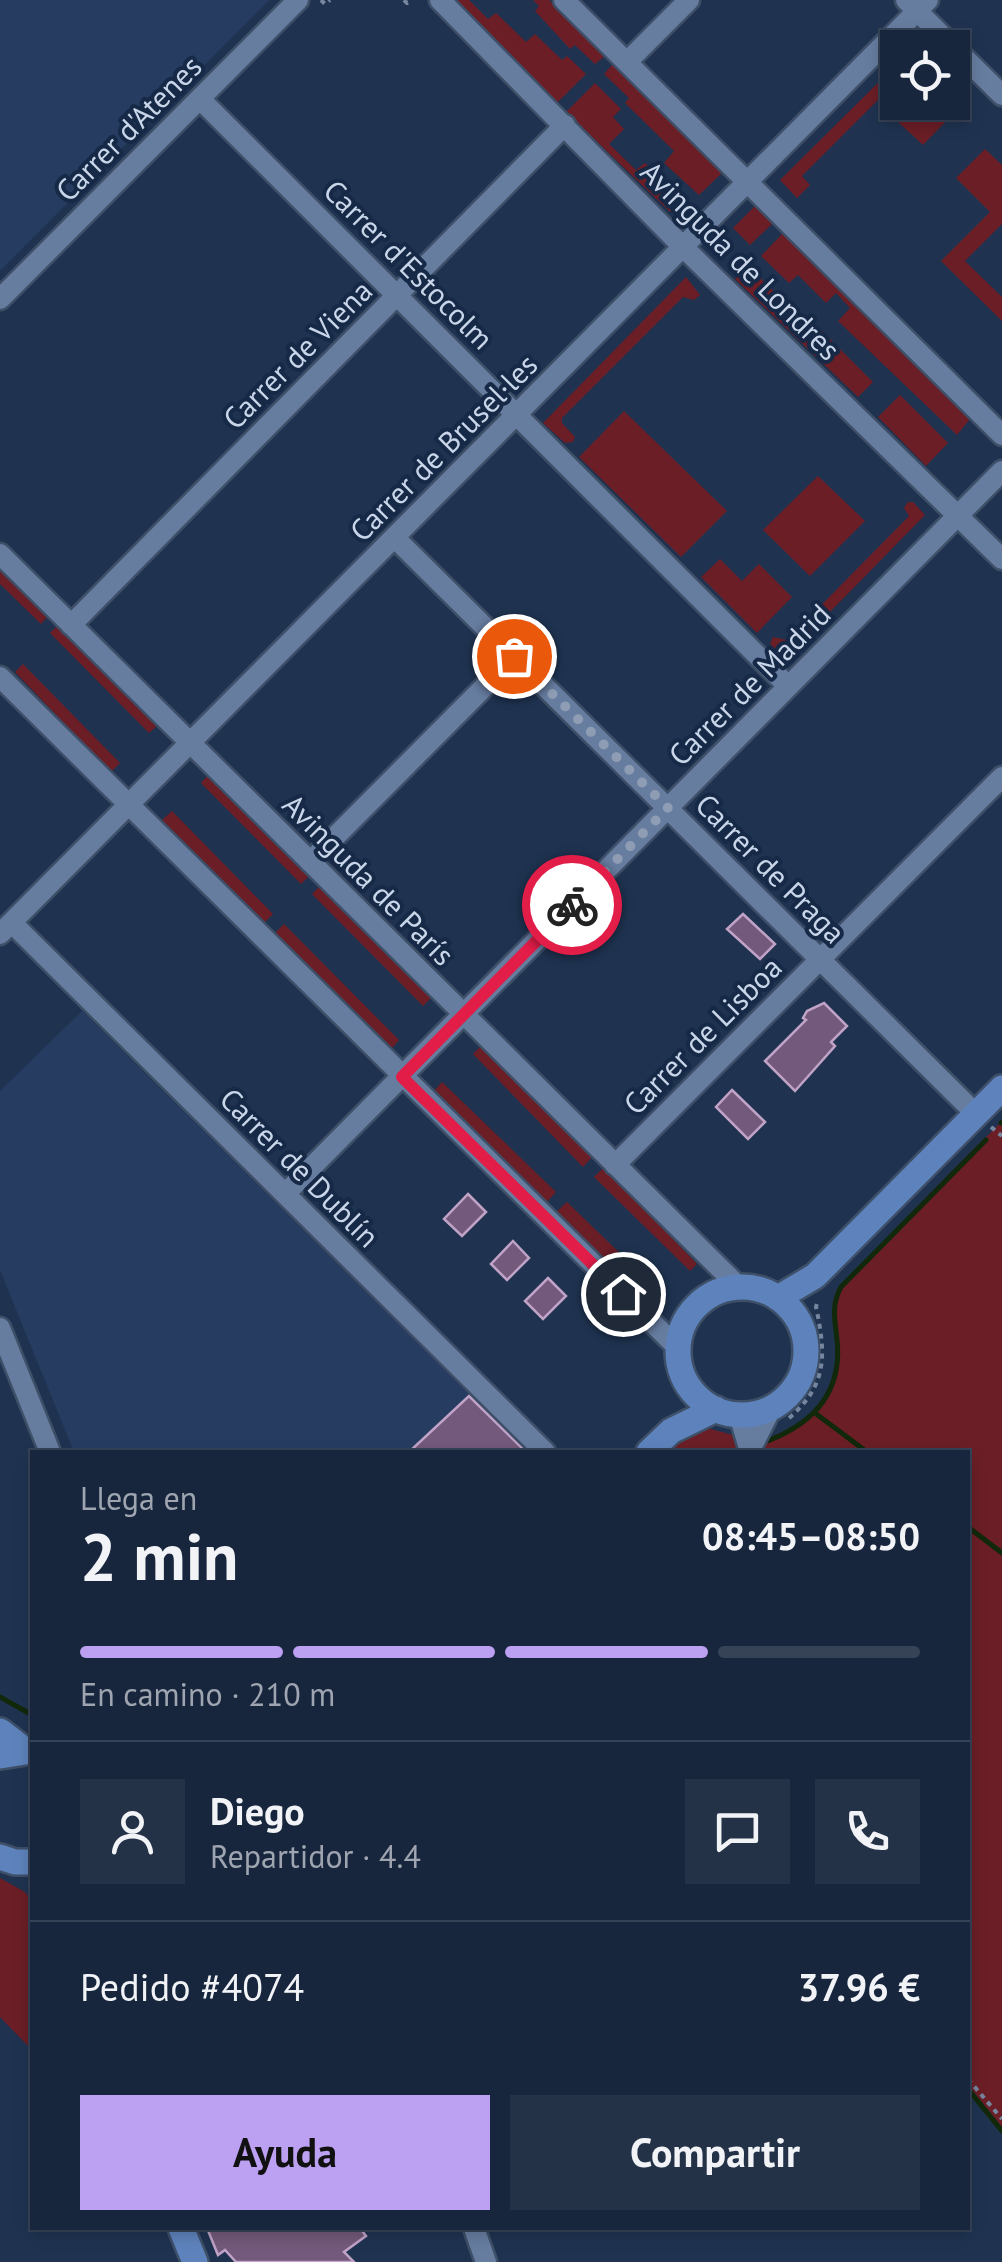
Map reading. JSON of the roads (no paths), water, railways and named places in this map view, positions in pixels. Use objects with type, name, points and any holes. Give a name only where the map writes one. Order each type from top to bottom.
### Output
[{"type":"street","name":"Carrer d'Atenes","points":[[0,299],[298,0]]},
{"type":"street","name":"Avinguda de Londres","points":[[440,0],[682,246],[1002,559]]},
{"type":"street","name":"Avinguda de Londres","points":[[564,0],[1002,435]]},
{"type":"street","points":[[628,62],[689,0]]},
{"type":"street","points":[[917,4],[1002,95]]},
{"type":"street","name":"Carrer de Brusel·les","points":[[7,929],[518,414],[917,4]]},
{"type":"street","name":"Carrer d'Estocolm","points":[[200,98],[788,686]]},
{"type":"street","name":"Carrer de Viena","points":[[72,625],[565,126]]},
{"type":"street","name":"Carrer de Madrid","points":[[285,1194],[1002,471]]},
{"type":"street","name":"Carrer de Praga","points":[[395,538],[976,1114]]},
{"type":"street","name":"Avinguda de París","points":[[0,554],[739,1287]]},
{"type":"street","points":[[310,862],[514,656]]},
{"type":"street","points":[[0,677],[678,1348]]},
{"type":"street","name":"Carrer de Lisboa","points":[[615,1165],[1002,777]]},
{"type":"street","name":"Carrer de Dublín","points":[[7,929],[285,1194],[543,1450]]},
{"type":"street","points":[[801,1326],[818,1286],[1002,1088]]},
{"type":"street","points":[[778,1298],[818,1286]]},
{"type":"street","points":[[748,1450],[728,1411],[690,1387],[681,1368],[678,1348],[682,1329],[704,1300],[739,1287],[766,1291],[778,1298],[801,1326],[806,1344],[799,1381],[751,1450]]},
{"type":"street","points":[[0,1328],[49,1450]]},
{"type":"street","points":[[652,1450],[671,1431],[690,1387]]},
{"type":"street","points":[[671,1431],[728,1411],[777,1415]]},
{"type":"street","points":[[0,1731],[19,1753]]},
{"type":"street","points":[[182,2230],[195,2262]]},
{"type":"street","points":[[475,2230],[486,2262]]},
{"type":"waterway","points":[[762,1443],[795,1427],[820,1406],[829,1392],[837,1360],[834,1313],[841,1287],[986,1140]]},
{"type":"waterway","points":[[815,1413],[864,1450]]},
{"type":"waterway","points":[[970,1529],[1002,1553]]},
{"type":"waterway","points":[[0,1697],[30,1714]]},
{"type":"waterway","points":[[970,2091],[1002,2131]]}]
